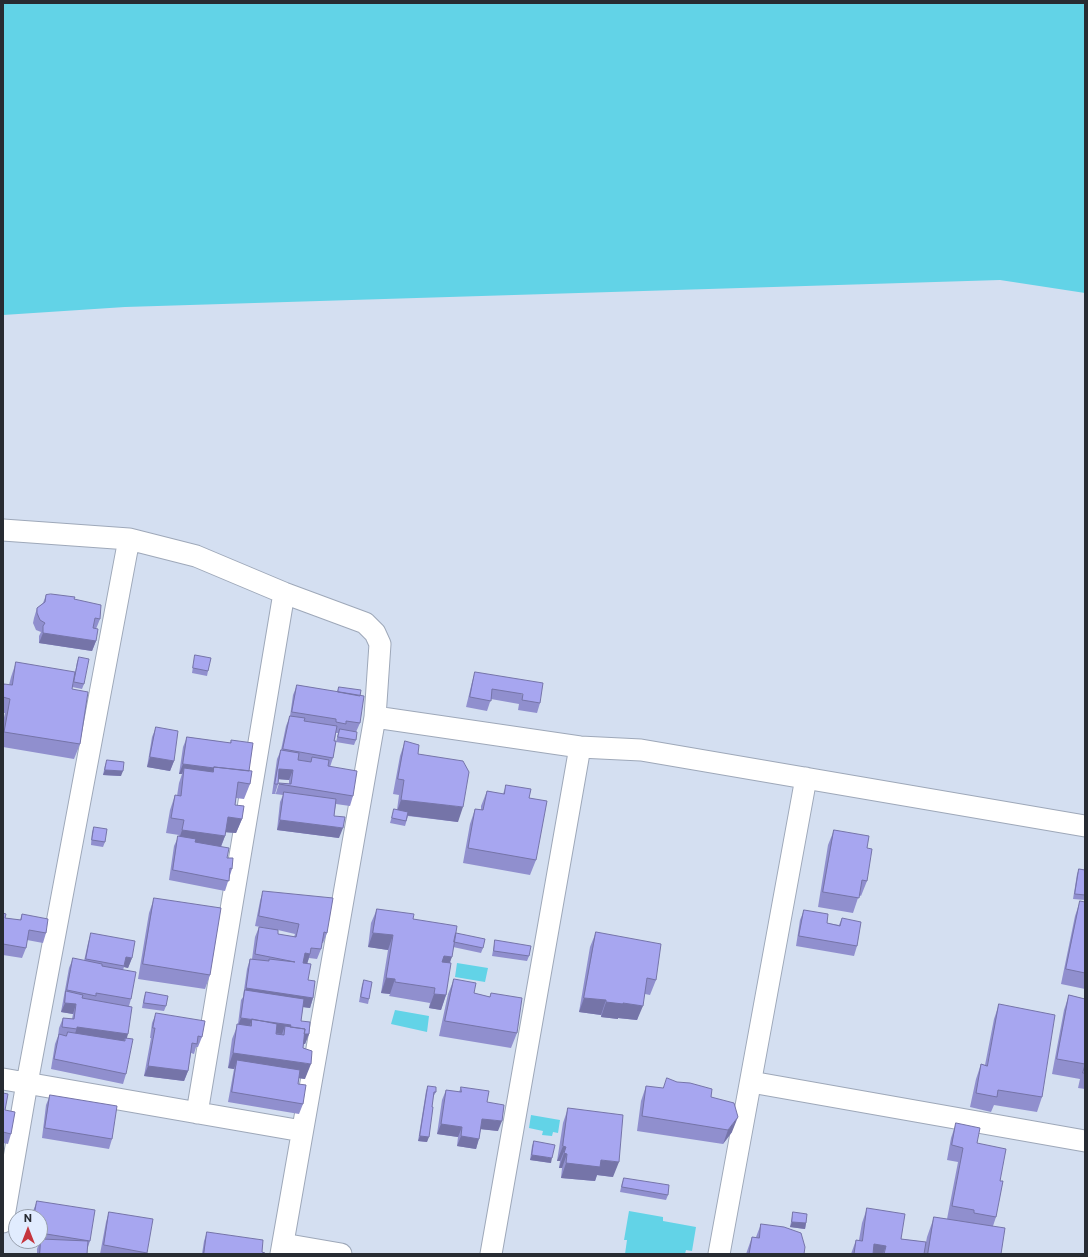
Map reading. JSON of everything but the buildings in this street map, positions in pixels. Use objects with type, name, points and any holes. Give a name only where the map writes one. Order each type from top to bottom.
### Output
[{"type":"street","points":[[3,530],[129,539],[196,556],[284,593],[364,623],[375,633],[380,644],[375,717],[282,1249],[341,1254]]},
{"type":"street","points":[[3,1222],[27,1083],[129,539]]},
{"type":"street","points":[[196,1113],[284,593]]},
{"type":"street","points":[[375,717],[580,747],[641,750],[1085,826]]},
{"type":"street","points":[[491,1254],[580,747]]},
{"type":"street","points":[[719,1254],[806,778]]},
{"type":"street","points":[[3,1079],[302,1131]]},
{"type":"street","points":[[751,1082],[1085,1141]]},
{"type":"water","points":[[3,3],[1085,3],[1085,293],[1000,280],[125,307],[3,315]]},
{"type":"water","points":[[457,963],[488,968],[485,982],[455,977]]},
{"type":"water","points":[[395,1010],[429,1016],[427,1032],[391,1024]]},
{"type":"water","points":[[531,1115],[560,1120],[558,1133],[553,1132],[552,1136],[542,1135],[543,1131],[529,1128]]},
{"type":"water","points":[[629,1211],[663,1217],[663,1221],[696,1227],[692,1251],[686,1250],[685,1254],[625,1254],[627,1240],[624,1240]]}]
